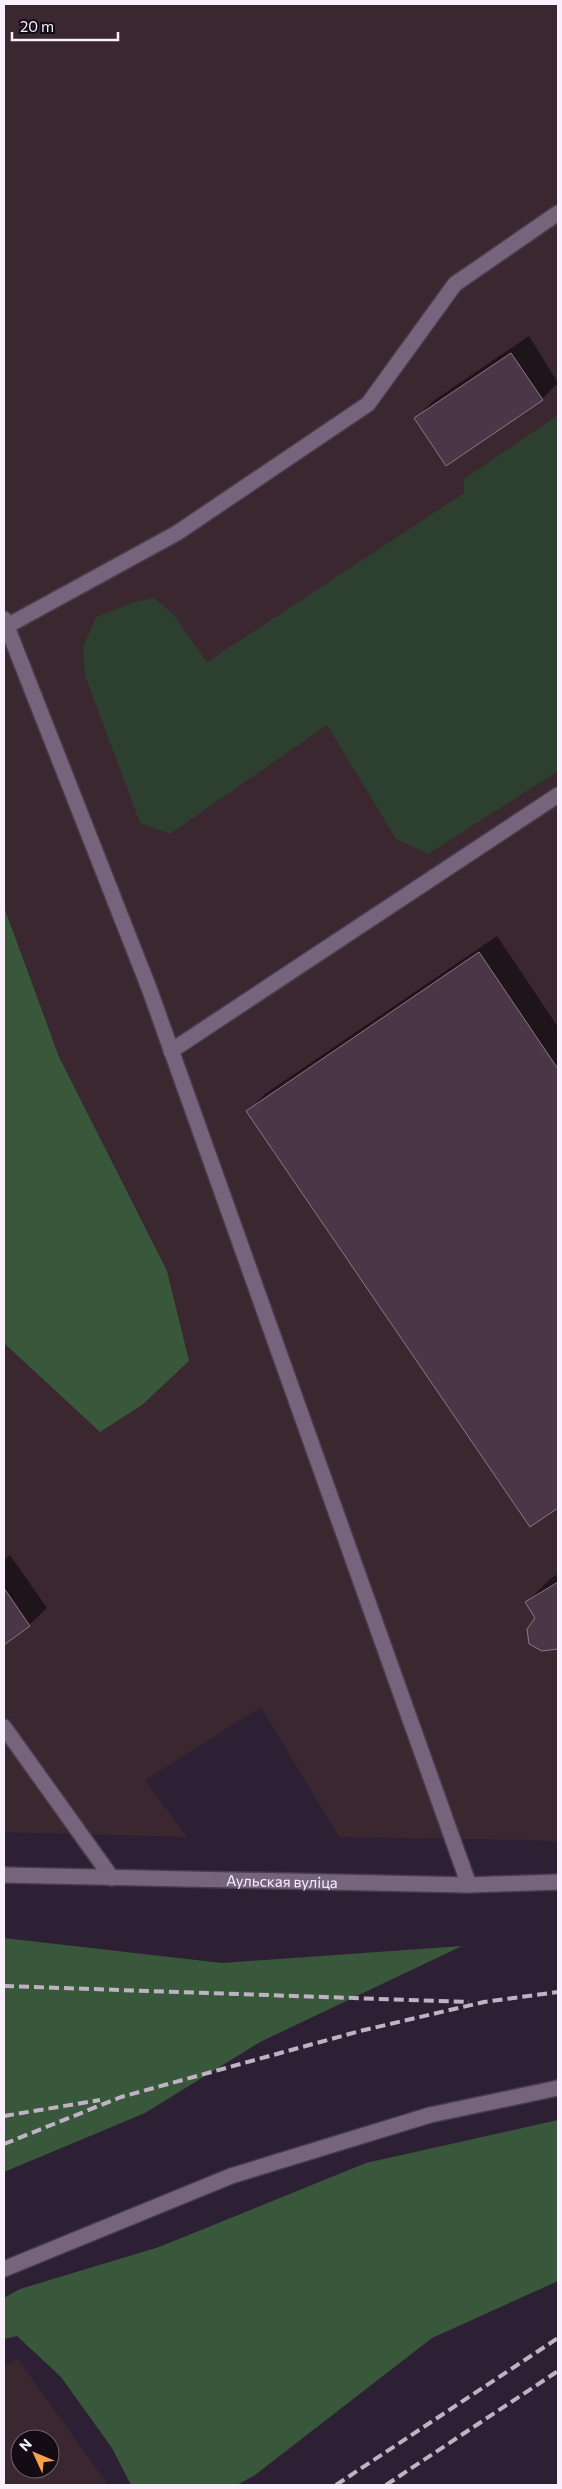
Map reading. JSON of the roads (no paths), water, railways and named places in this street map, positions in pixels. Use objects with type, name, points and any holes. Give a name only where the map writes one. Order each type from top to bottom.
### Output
[{"type":"street","points":[[469,1885],[171,1051],[5,623],[177,533],[368,404],[455,284],[558,213]]},
{"type":"street","points":[[171,1051],[558,796]]},
{"type":"street","points":[[4,1727],[112,1878]]},
{"type":"street","name":"Аульская вуліца","points":[[4,1875],[469,1885],[558,1882]]},
{"type":"street","points":[[4,2269],[231,2176],[430,2115],[558,2088]]},
{"type":"railway","points":[[4,1986],[469,2002]]},
{"type":"railway","points":[[4,2144],[121,2097],[360,2031],[484,2002],[558,1992]]},
{"type":"railway","points":[[4,2116],[100,2100]]},
{"type":"railway","points":[[336,2485],[558,2338]]},
{"type":"railway","points":[[386,2485],[558,2371]]}]
